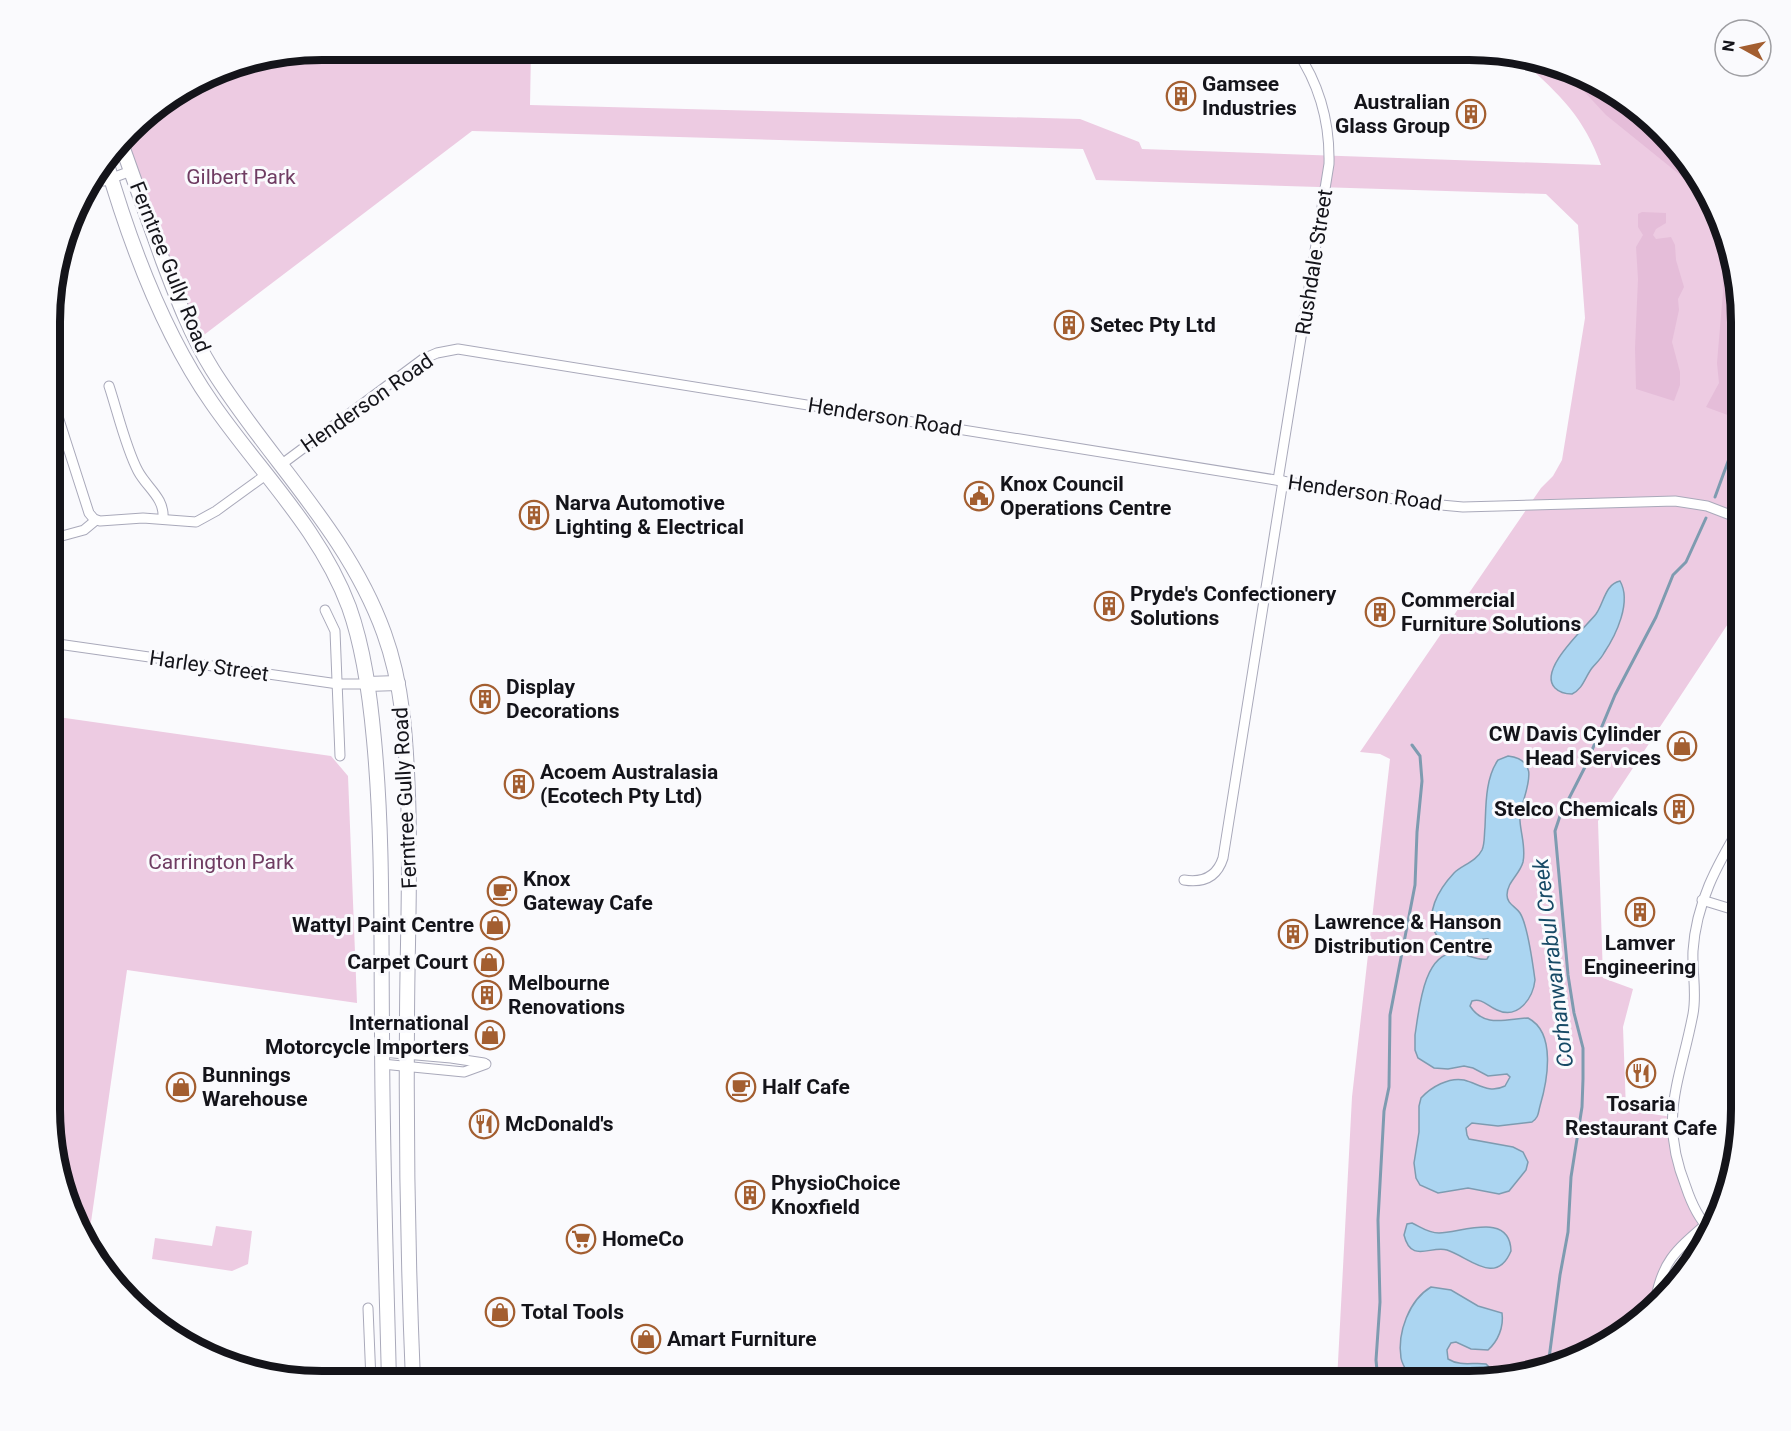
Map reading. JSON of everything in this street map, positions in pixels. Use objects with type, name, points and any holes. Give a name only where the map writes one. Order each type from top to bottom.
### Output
[{"type":"main road","name":"Ferntree Gully Road","points":[[124,151],[170,280],[198,344],[221,383],[324,522],[352,565],[377,614],[398,683],[407,757],[410,855],[407,1061],[408,1264],[413,1371]]},
{"type":"main road","name":"Ferntree Gully Road","points":[[109,170],[142,266],[174,341],[212,402],[309,530],[339,584],[350,610],[360,646],[376,759],[380,816],[382,1058],[392,1371]]},
{"type":"main road","points":[[267,474],[282,464]]},
{"type":"main road","points":[[367,684],[398,683]]},
{"type":"street","name":"Rushdale Street","points":[[1184,880],[1199,882],[1211,877],[1223,858],[1329,164],[1329,133],[1323,105],[1312,76],[1302,60]]},
{"type":"street","points":[[101,181],[131,171]]},
{"type":"street","name":"Henderson Road","points":[[282,464],[423,359],[437,353],[458,349],[1431,505],[1463,507],[1675,501],[1707,506],[1731,515]]},
{"type":"street","points":[[109,386],[135,465],[162,503],[163,519]]},
{"type":"street","points":[[60,440],[89,513],[96,520],[143,518],[191,523],[201,520],[267,474]]},
{"type":"street","points":[[60,536],[84,530],[96,520]]},
{"type":"street","points":[[325,610],[335,631],[340,756]]},
{"type":"street","name":"Harley Street","points":[[60,644],[338,684],[367,684]]},
{"type":"street","points":[[1705,1223],[1680,1173],[1674,1153],[1671,1125],[1676,1084],[1694,1008],[1694,947],[1702,900],[1717,864],[1731,841]]},
{"type":"street","points":[[1702,900],[1731,909]]},
{"type":"street","points":[[382,1058],[464,1072],[486,1064],[451,1058],[407,1061]]},
{"type":"street","points":[[1657,1291],[1668,1261],[1699,1234]]},
{"type":"street","points":[[368,1308],[370,1371]]},
{"type":"green space","name":"Gilbert Park","points":[[531,60],[530,105],[1080,119],[1139,142],[1142,149],[1601,165],[1578,119],[1557,94],[1529,67],[1569,80],[1600,95],[1642,125],[1666,149],[1687,177],[1711,222],[1722,254],[1729,288],[1731,619],[1598,821],[1603,978],[1633,989],[1623,1027],[1626,1110],[1672,1117],[1674,1153],[1705,1224],[1703,1227],[1676,1251],[1661,1287],[1642,1306],[1600,1336],[1569,1351],[1537,1362],[1503,1369],[1338,1371],[1352,1097],[1390,759],[1380,754],[1360,752],[1562,460],[1585,318],[1578,225],[1546,194],[1096,180],[1083,149],[472,131],[196,341],[124,150],[149,125],[191,95],[238,74],[288,62]]},
{"type":"green space","name":"Carrington Park","points":[[60,717],[331,756],[348,776],[357,1003],[127,970],[90,1230],[69,1177],[62,1143],[60,1109]]},
{"type":"green space","points":[[216,1226],[252,1231],[248,1264],[232,1271],[152,1259],[155,1238],[212,1246]]},
{"type":"shaded area","points":[[1571,81],[1600,95],[1642,125],[1666,149],[1696,191],[1679,174],[1606,115],[1580,87]]},
{"type":"shaded area","points":[[1642,212],[1666,213],[1666,223],[1656,229],[1653,235],[1656,239],[1671,237],[1675,245],[1676,260],[1684,287],[1678,299],[1679,310],[1672,342],[1680,372],[1680,385],[1674,401],[1636,389],[1638,279],[1636,247],[1643,235],[1638,227],[1638,214]]},
{"type":"shaded area","points":[[1722,255],[1729,288],[1731,322],[1731,416],[1706,407],[1719,383],[1717,363],[1723,292]]},
{"type":"water","points":[[1620,581],[1623,589],[1623,608],[1618,628],[1609,646],[1579,689],[1572,694],[1559,691],[1551,680],[1557,660],[1599,610],[1611,586]]},
{"type":"water","points":[[1508,756],[1520,759],[1526,765],[1529,773],[1520,821],[1523,862],[1509,886],[1507,895],[1508,901],[1523,918],[1535,980],[1534,987],[1523,1006],[1512,1012],[1497,1010],[1479,1001],[1472,1001],[1470,1006],[1476,1013],[1489,1020],[1528,1018],[1537,1025],[1546,1046],[1547,1072],[1538,1115],[1532,1122],[1498,1126],[1472,1123],[1466,1128],[1469,1139],[1513,1147],[1523,1152],[1528,1162],[1526,1170],[1509,1191],[1499,1194],[1468,1188],[1438,1193],[1420,1185],[1416,1178],[1414,1163],[1421,1098],[1446,1081],[1464,1080],[1484,1088],[1494,1089],[1505,1086],[1510,1077],[1507,1074],[1488,1076],[1464,1066],[1448,1069],[1434,1068],[1418,1058],[1415,1050],[1415,1035],[1424,985],[1436,962],[1444,956],[1455,953],[1483,959],[1487,959],[1489,954],[1488,939],[1452,945],[1441,941],[1433,928],[1432,911],[1438,894],[1448,879],[1457,870],[1476,858],[1482,850],[1487,793],[1491,776],[1498,760]]},
{"type":"water","points":[[1412,1223],[1435,1233],[1483,1227],[1494,1228],[1502,1231],[1509,1239],[1511,1251],[1505,1262],[1498,1267],[1490,1268],[1482,1267],[1447,1250],[1416,1251],[1407,1244],[1404,1235],[1407,1224]]},
{"type":"water","points":[[1431,1287],[1451,1290],[1478,1306],[1502,1313],[1500,1333],[1488,1350],[1471,1349],[1456,1342],[1451,1343],[1447,1350],[1448,1359],[1462,1364],[1486,1364],[1490,1370],[1407,1371],[1403,1365],[1400,1348],[1403,1328],[1416,1300]]},
{"type":"waterway","name":"Corhanwarrabul Creek","points":[[1715,497],[1731,453]]},
{"type":"waterway","name":"Corhanwarrabul Creek","points":[[1549,1358],[1568,1232],[1571,1177],[1582,1107],[1583,1079],[1583,1048],[1568,975],[1555,831],[1615,695],[1656,617],[1673,575],[1686,562],[1706,518]]},
{"type":"waterway","points":[[1377,1371],[1380,1302],[1378,1220],[1384,1111],[1389,1087],[1390,1015],[1415,885],[1422,781],[1420,756],[1412,745]]},
{"type":"place","name":"Gamsee Industries","points":[[1181,96]]},
{"type":"place","name":"Australian Glass Group","points":[[1471,114]]},
{"type":"place","name":"Setec Pty Ltd","points":[[1069,325]]},
{"type":"place","name":"Knox Council Operations Centre","points":[[979,496]]},
{"type":"place","name":"Narva Automotive Lighting & Electrical","points":[[534,515]]},
{"type":"place","name":"Pryde's Confectionery Solutions","points":[[1109,606]]},
{"type":"place","name":"Commercial Furniture Solutions","points":[[1380,612]]},
{"type":"place","name":"Display Decorations","points":[[485,699]]},
{"type":"place","name":"CW Davis Cylinder Head Services","points":[[1682,746]]},
{"type":"place","name":"Acoem Australasia (Ecotech Pty Ltd)","points":[[519,784]]},
{"type":"place","name":"Stelco Chemicals","points":[[1679,809]]},
{"type":"place","name":"Knox Gateway Cafe","points":[[502,891]]},
{"type":"place","name":"Lamver Engineering","points":[[1640,912]]},
{"type":"place","name":"Wattyl Paint Centre","points":[[495,925]]},
{"type":"place","name":"Lawrence & Hanson Distribution Centre","points":[[1293,934]]},
{"type":"place","name":"Carpet Court","points":[[489,962]]},
{"type":"place","name":"Melbourne Renovations","points":[[487,995]]},
{"type":"place","name":"International Motorcycle Importers","points":[[490,1035]]},
{"type":"place","name":"Tosaria Restaurant Cafe","points":[[1641,1073]]},
{"type":"place","name":"Bunnings Warehouse","points":[[181,1087]]},
{"type":"place","name":"Half Cafe","points":[[741,1087]]},
{"type":"place","name":"McDonald's","points":[[484,1124]]},
{"type":"place","name":"PhysioChoice Knoxfield","points":[[750,1195]]},
{"type":"place","name":"HomeCo","points":[[581,1239]]},
{"type":"place","name":"Total Tools","points":[[500,1312]]},
{"type":"place","name":"Amart Furniture","points":[[646,1339]]}]
